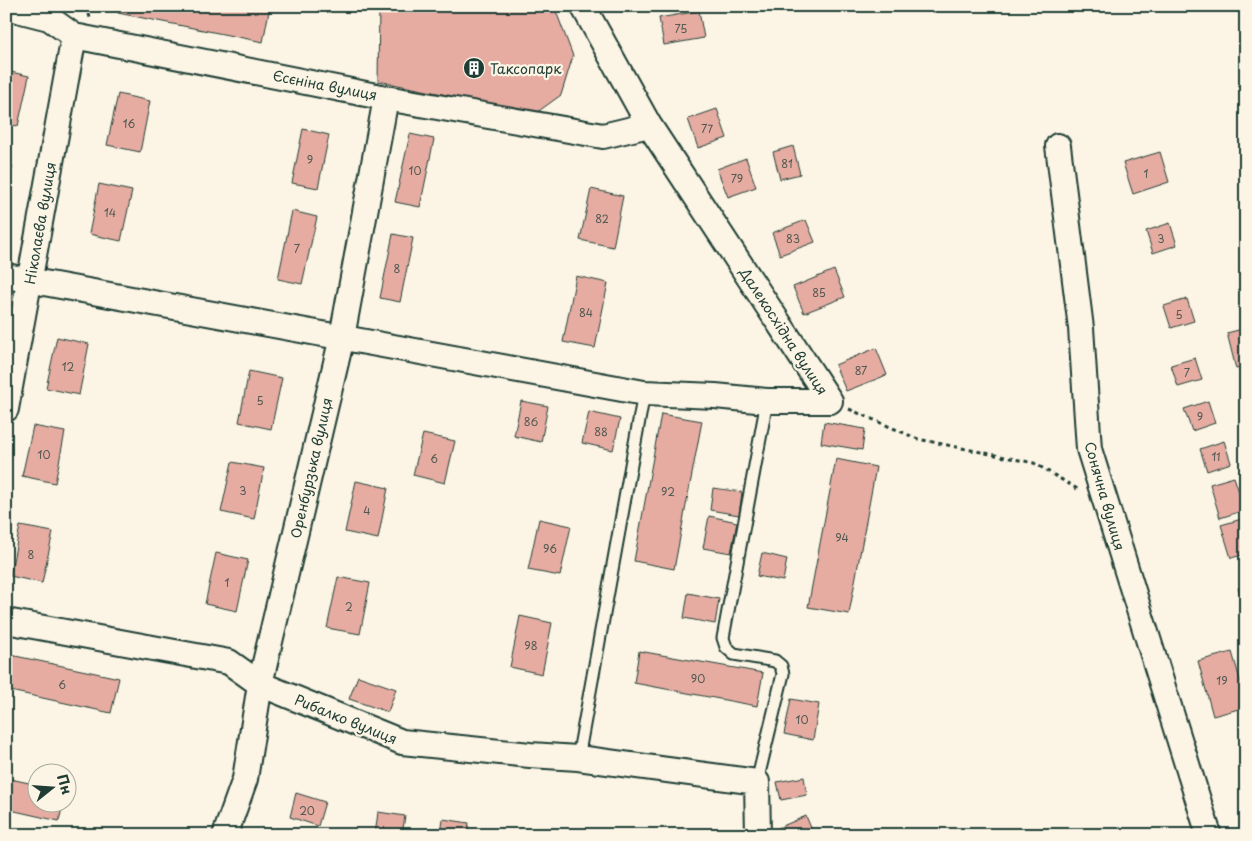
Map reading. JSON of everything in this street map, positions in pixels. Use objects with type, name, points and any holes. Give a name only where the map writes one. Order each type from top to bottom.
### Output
[{"type":"street","name":"Далекосхідна вулиця","points":[[582,6],[650,126],[830,401]]},
{"type":"street","name":"Єсєніна вулиця","points":[[6,8],[49,18],[74,36],[386,98],[603,136],[650,126]]},
{"type":"street","name":"Ніколаєва вулиця","points":[[6,409],[74,36]]},
{"type":"street","name":"Оренбурзька вулиця","points":[[225,835],[245,779],[260,684],[342,337],[386,98]]},
{"type":"street","name":"Сонячна вулиця","points":[[1058,146],[1081,328],[1089,450],[1209,835]]},
{"type":"street","points":[[6,276],[644,393],[715,396],[767,402],[830,401]]},
{"type":"street","name":"Рибалко вулиця","points":[[6,621],[229,662],[260,684],[402,742],[530,756],[578,758],[756,782]]},
{"type":"street","points":[[756,782],[758,835]]},
{"type":"lane","points":[[578,758],[644,393]]},
{"type":"lane","points":[[756,782],[783,674],[781,666],[775,661],[734,654],[726,647],[723,638],[767,402]]},
{"type":"path","name":"Далекосхідна вулиця","points":[[830,401],[918,439],[1034,464],[1106,507]]},
{"type":"building","points":[[119,6],[270,6],[263,42],[118,13]]},
{"type":"building","name":"Таксопарк","points":[[379,6],[554,6],[573,56],[561,95],[536,113],[378,81]]},
{"type":"building","points":[[699,11],[704,38],[664,45],[659,18]]},
{"type":"building","points":[[6,71],[29,76],[18,126],[6,124]]},
{"type":"building","points":[[118,94],[150,101],[140,152],[107,145]]},
{"type":"building","points":[[717,109],[727,138],[698,148],[688,119]]},
{"type":"building","points":[[303,129],[329,135],[318,188],[292,183]]},
{"type":"building","points":[[410,134],[434,139],[420,207],[395,202]]},
{"type":"building","points":[[793,146],[800,174],[780,179],[773,152]]},
{"type":"building","points":[[1160,152],[1169,182],[1133,194],[1123,163]]},
{"type":"building","points":[[746,158],[756,187],[728,197],[717,169]]},
{"type":"building","points":[[6,165],[13,166],[6,198]]},
{"type":"building","points":[[99,184],[132,191],[121,241],[89,234]]},
{"type":"building","points":[[591,189],[623,196],[613,247],[580,240]]},
{"type":"building","points":[[292,211],[317,217],[302,284],[278,279]]},
{"type":"building","points":[[806,220],[815,242],[780,255],[772,233]]},
{"type":"building","points":[[1170,223],[1177,245],[1153,253],[1146,231]]},
{"type":"building","points":[[393,234],[413,238],[400,302],[380,298]]},
{"type":"building","points":[[834,270],[845,297],[804,313],[793,287]]},
{"type":"building","points":[[576,276],[608,283],[595,348],[563,342]]},
{"type":"building","points":[[1187,299],[1194,321],[1171,328],[1164,306]]},
{"type":"building","points":[[1246,328],[1246,367],[1236,369],[1227,333]]},
{"type":"building","points":[[57,337],[89,344],[79,395],[46,388]]},
{"type":"building","points":[[876,348],[887,375],[846,391],[835,365]]},
{"type":"building","points":[[1195,358],[1202,380],[1178,387],[1171,365]]},
{"type":"building","points":[[249,371],[282,378],[271,429],[239,422]]},
{"type":"building","points":[[521,401],[548,406],[541,442],[514,436]]},
{"type":"building","points":[[1208,401],[1215,423],[1192,431],[1184,409]]},
{"type":"building","points":[[589,412],[620,419],[613,450],[582,443]]},
{"type":"building","points":[[661,414],[702,421],[674,569],[634,561]]},
{"type":"building","points":[[824,422],[865,429],[862,450],[821,443]]},
{"type":"building","points":[[33,426],[65,432],[55,483],[22,476]]},
{"type":"building","points":[[423,434],[455,441],[445,483],[413,475]]},
{"type":"building","points":[[1224,441],[1231,463],[1207,471],[1200,449]]},
{"type":"building","points":[[836,459],[876,467],[849,614],[808,607]]},
{"type":"building","points":[[232,462],[264,468],[254,519],[221,512]]},
{"type":"building","points":[[1234,477],[1245,510],[1220,518],[1210,484]]},
{"type":"building","points":[[356,481],[388,488],[378,539],[345,532]]},
{"type":"building","points":[[713,488],[742,492],[739,515],[710,510]]},
{"type":"building","points":[[709,516],[737,522],[731,553],[703,548]]},
{"type":"building","points":[[1245,518],[1246,554],[1231,558],[1221,525]]},
{"type":"building","points":[[539,519],[571,526],[560,576],[528,570]]},
{"type":"building","points":[[20,526],[53,532],[42,583],[10,576]]},
{"type":"building","points":[[216,553],[248,560],[237,611],[205,604]]},
{"type":"building","points":[[762,553],[787,559],[783,581],[757,576]]},
{"type":"building","points":[[338,577],[370,583],[360,634],[327,628]]},
{"type":"building","points":[[1246,585],[1246,609],[1245,609],[1238,588]]},
{"type":"building","points":[[688,593],[719,599],[715,624],[684,618]]},
{"type":"building","points":[[520,616],[552,623],[542,674],[510,667]]},
{"type":"building","points":[[639,651],[763,673],[757,706],[634,683]]},
{"type":"building","points":[[1232,652],[1246,700],[1246,707],[1213,716],[1198,661]]},
{"type":"building","points":[[6,654],[119,678],[111,713],[6,690]]},
{"type":"building","points":[[358,676],[396,689],[388,712],[349,699]]},
{"type":"building","points":[[791,699],[819,704],[813,740],[784,734]]},
{"type":"building","points":[[804,777],[807,795],[781,800],[777,782]]},
{"type":"building","points":[[6,778],[28,783],[28,814],[6,809]]},
{"type":"building","points":[[296,793],[325,802],[318,826],[290,817]]},
{"type":"building","points":[[378,812],[405,816],[402,835],[375,835]]},
{"type":"building","points":[[28,814],[61,814],[59,821]]},
{"type":"building","points":[[806,816],[814,835],[781,835],[778,828]]},
{"type":"building","points":[[443,819],[469,823],[467,835],[441,835]]},
{"type":"building","points":[[575,830],[602,834],[602,835],[574,835]]},
{"type":"place","name":"Таксопарк","points":[[474,68]]}]
